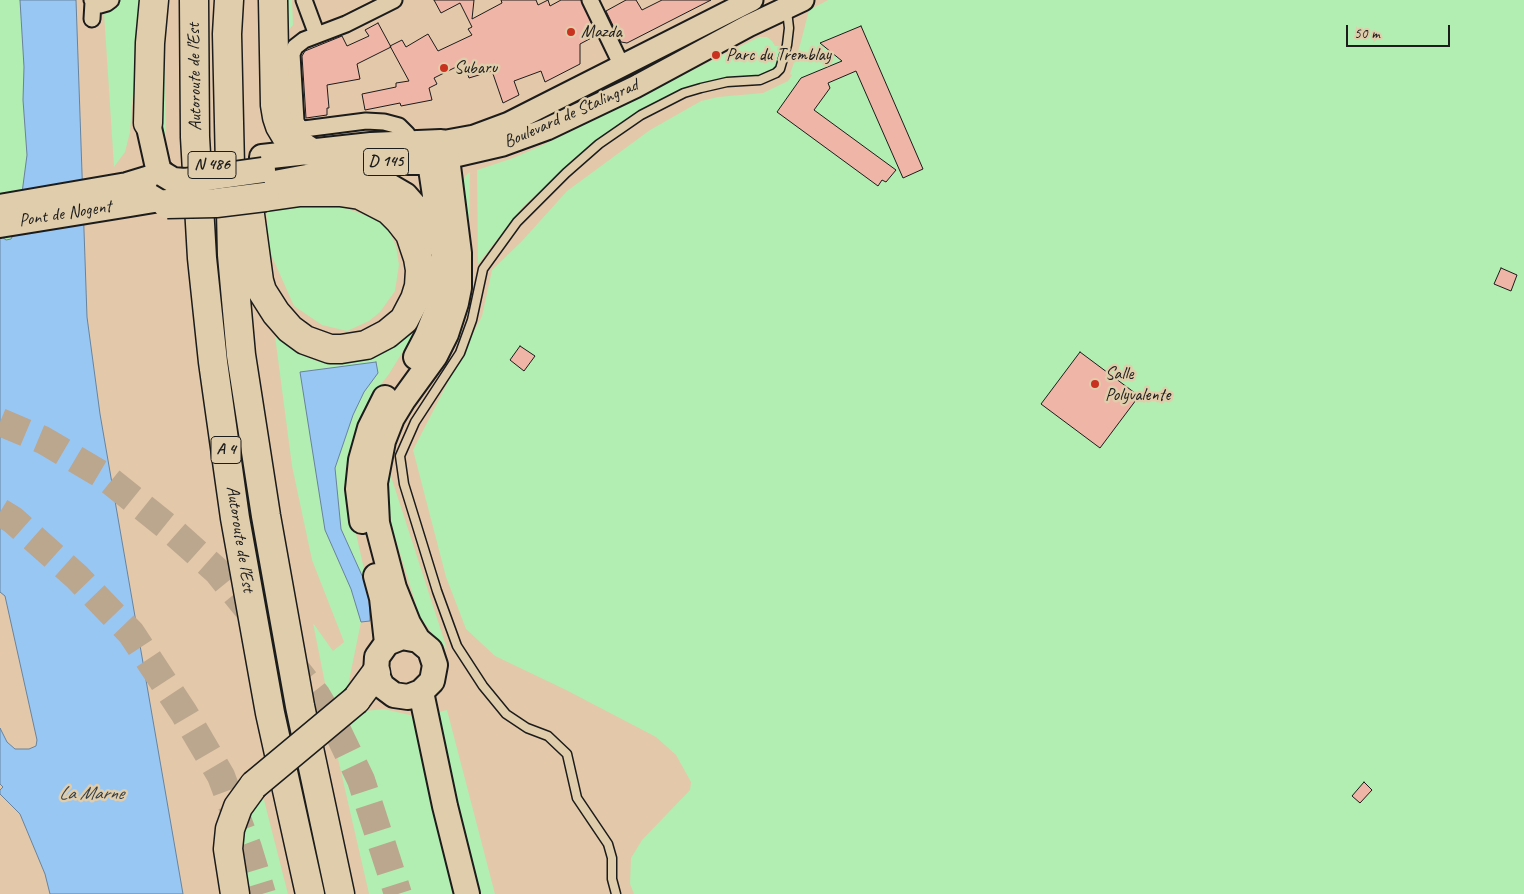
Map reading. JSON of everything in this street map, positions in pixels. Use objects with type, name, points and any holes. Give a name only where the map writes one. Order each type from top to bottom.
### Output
[{"type":"highway","points":[[148,123],[150,43],[154,0]]},
{"type":"highway","name":"Autoroute de l’Est","points":[[194,0],[195,137],[202,258],[212,362],[235,518],[270,713],[310,894]]},
{"type":"highway","name":"Autoroute de l’Est","points":[[229,0],[228,50],[232,256],[242,364],[266,516],[300,706],[340,894]]},
{"type":"highway","points":[[149,195],[216,203],[275,169],[286,136],[280,126],[275,105],[273,0]]},
{"type":"highway","points":[[231,132],[240,146],[243,157],[259,281],[262,291],[283,322],[305,340],[330,349],[366,345],[387,334],[404,320],[415,299],[419,286],[418,258],[410,234],[389,210],[360,196],[340,192],[300,192],[275,169]]},
{"type":"highway","points":[[235,894],[229,859],[230,829],[238,808],[254,785],[356,700],[376,673]]},
{"type":"main road","name":"Boulevard de Stalingrad","points":[[335,168],[432,149],[494,129],[752,0]]},
{"type":"main road","name":"Boulevard de Stalingrad","points":[[275,169],[432,149],[503,145],[538,133],[635,87],[791,3]]},
{"type":"main road","points":[[148,123],[158,168],[149,195]]},
{"type":"main road","points":[[148,123],[141,170],[138,176],[149,195]]},
{"type":"main road","points":[[387,643],[382,598],[363,527],[358,489],[365,442],[375,416],[390,391],[416,357],[433,322],[440,296],[441,269],[444,256],[432,149]]},
{"type":"main road","points":[[418,640],[402,637],[387,643],[377,657],[376,673],[382,686],[394,695],[408,697],[421,692],[432,681],[435,665],[430,650],[418,640],[401,608],[381,541],[375,510],[375,483],[383,441],[392,418],[435,356],[446,334],[459,288],[459,253],[432,149]]},
{"type":"main road","points":[[275,169],[319,163],[387,184],[405,196],[420,212],[431,233],[441,269]]},
{"type":"main road","name":"N 486","points":[[149,195],[275,169]]},
{"type":"main road","name":"Pont de Nogent","points":[[0,207],[149,195]]},
{"type":"main road","name":"Pont de Nogent","points":[[0,224],[149,195]]},
{"type":"main road","points":[[421,692],[445,806],[467,894]]},
{"type":"street","points":[[92,19],[93,1],[104,5],[111,0]]},
{"type":"street","points":[[304,0],[317,35]]},
{"type":"street","points":[[394,0],[346,24],[304,40],[295,47],[292,54],[296,122],[299,127],[304,129],[366,121],[384,122],[399,126],[407,134],[432,149]]},
{"type":"street","points":[[590,0],[622,66]]},
{"type":"lane","points":[[616,894],[612,879],[612,858],[608,844],[577,798],[567,754],[548,736],[527,728],[506,714],[483,686],[457,646],[404,484],[400,456],[416,422],[460,353],[472,320],[483,269],[518,222],[566,173],[599,144],[641,115],[684,93],[727,82],[760,80],[776,73],[780,68],[787,45],[791,3]]},
{"type":"green space","points":[[0,0],[20,0],[24,67],[23,100],[27,155],[19,216],[11,239],[6,240],[0,232]]},
{"type":"green space","points":[[109,0],[140,0],[130,132],[125,152],[114,167],[104,13]]},
{"type":"green space","points":[[286,0],[292,0],[293,25],[288,31]]},
{"type":"green space","points":[[828,0],[1524,0],[1524,894],[634,894],[630,884],[631,858],[642,840],[690,790],[691,782],[676,755],[656,737],[566,690],[495,656],[466,629],[446,577],[413,450],[482,316],[492,270],[522,241],[567,191],[650,130],[701,101],[718,97],[763,93],[788,81],[792,75],[790,74],[809,10]]},
{"type":"green space","points":[[164,12],[166,144],[158,141]]},
{"type":"green space","points":[[759,37],[767,37],[775,46],[781,46],[780,59],[774,68],[758,77],[719,79],[688,87],[622,123],[600,139],[523,207],[478,264],[477,170],[513,158],[543,145]]},
{"type":"green space","points":[[470,172],[469,233],[461,195],[465,176]]},
{"type":"green space","points":[[307,207],[345,208],[370,217],[387,227],[396,246],[399,265],[395,291],[380,312],[369,321],[347,331],[322,325],[294,306],[270,252],[266,210]]},
{"type":"green space","points":[[408,332],[413,335],[389,374],[369,400],[352,447],[350,507],[369,591],[370,621],[361,622],[348,686],[329,703],[313,623],[333,651],[344,642],[312,560],[292,466],[275,336],[300,354],[319,362],[343,363],[372,356]]},
{"type":"green space","points":[[387,464],[447,649],[420,617],[394,534],[386,497]]},
{"type":"green space","points":[[384,709],[414,716],[458,894],[369,894],[333,737],[365,711]]},
{"type":"green space","points":[[447,710],[495,894],[479,894],[436,713]]},
{"type":"green space","points":[[262,792],[288,894],[246,894],[237,844],[250,804]]},
{"type":"water","name":"La Marne","points":[[20,0],[76,0],[87,317],[100,414],[183,894],[50,894],[45,874],[20,814],[0,794],[0,790],[3,787],[0,784],[0,728],[7,742],[15,749],[29,749],[36,746],[37,740],[5,596],[0,592],[0,232],[6,240],[11,239],[13,235],[19,216],[27,155],[23,100],[24,67]]},
{"type":"water","points":[[376,362],[378,373],[364,392],[353,415],[335,468],[341,529],[369,591],[370,621],[361,622],[351,589],[325,530],[300,372]]},
{"type":"building","points":[[434,0],[474,0],[472,19],[502,3],[501,0],[536,0],[538,5],[548,0],[550,6],[561,0],[581,0],[597,35],[580,44],[580,64],[545,82],[541,71],[514,81],[519,95],[503,103],[492,71],[469,78],[464,63],[434,78],[437,84],[429,88],[432,100],[401,106],[400,103],[365,110],[362,94],[396,87],[396,83],[409,81],[390,46],[402,40],[406,47],[428,34],[438,51],[472,35],[468,29],[472,27],[460,3],[441,13]]},
{"type":"building","points":[[626,0],[636,0],[642,10],[662,0],[711,0],[627,43],[621,42],[606,11]]},
{"type":"building","points":[[378,23],[391,47],[357,64],[360,79],[327,85],[329,108],[327,108],[327,115],[306,118],[302,56],[305,51],[342,36],[347,46],[369,36],[365,30]]},
{"type":"building","points":[[861,26],[923,169],[903,178],[856,71],[828,83],[830,88],[814,110],[896,170],[886,182],[882,180],[878,186],[777,112],[801,78],[842,61],[820,43]]},
{"type":"building","points":[[1501,268],[1517,275],[1511,291],[1494,284]]},
{"type":"building","points":[[520,346],[535,356],[524,371],[510,360]]},
{"type":"building","points":[[1080,352],[1139,396],[1100,448],[1041,404]]},
{"type":"building","points":[[1364,782],[1372,790],[1360,803],[1352,796]]},
{"type":"tunnel","points":[[0,422],[43,440],[104,476],[170,529],[217,571],[317,696],[337,730],[361,780],[398,894]]},
{"type":"tunnel","points":[[0,512],[13,520],[77,577],[131,633],[184,713],[221,776],[248,848],[262,894]]},
{"type":"place","name":"Mazda","points":[[571,32]]},
{"type":"place","name":"Parc du Tremblay","points":[[716,55]]},
{"type":"place","name":"Subaru","points":[[444,68]]},
{"type":"place","name":"Salle Polyvalente","points":[[1095,384]]}]
